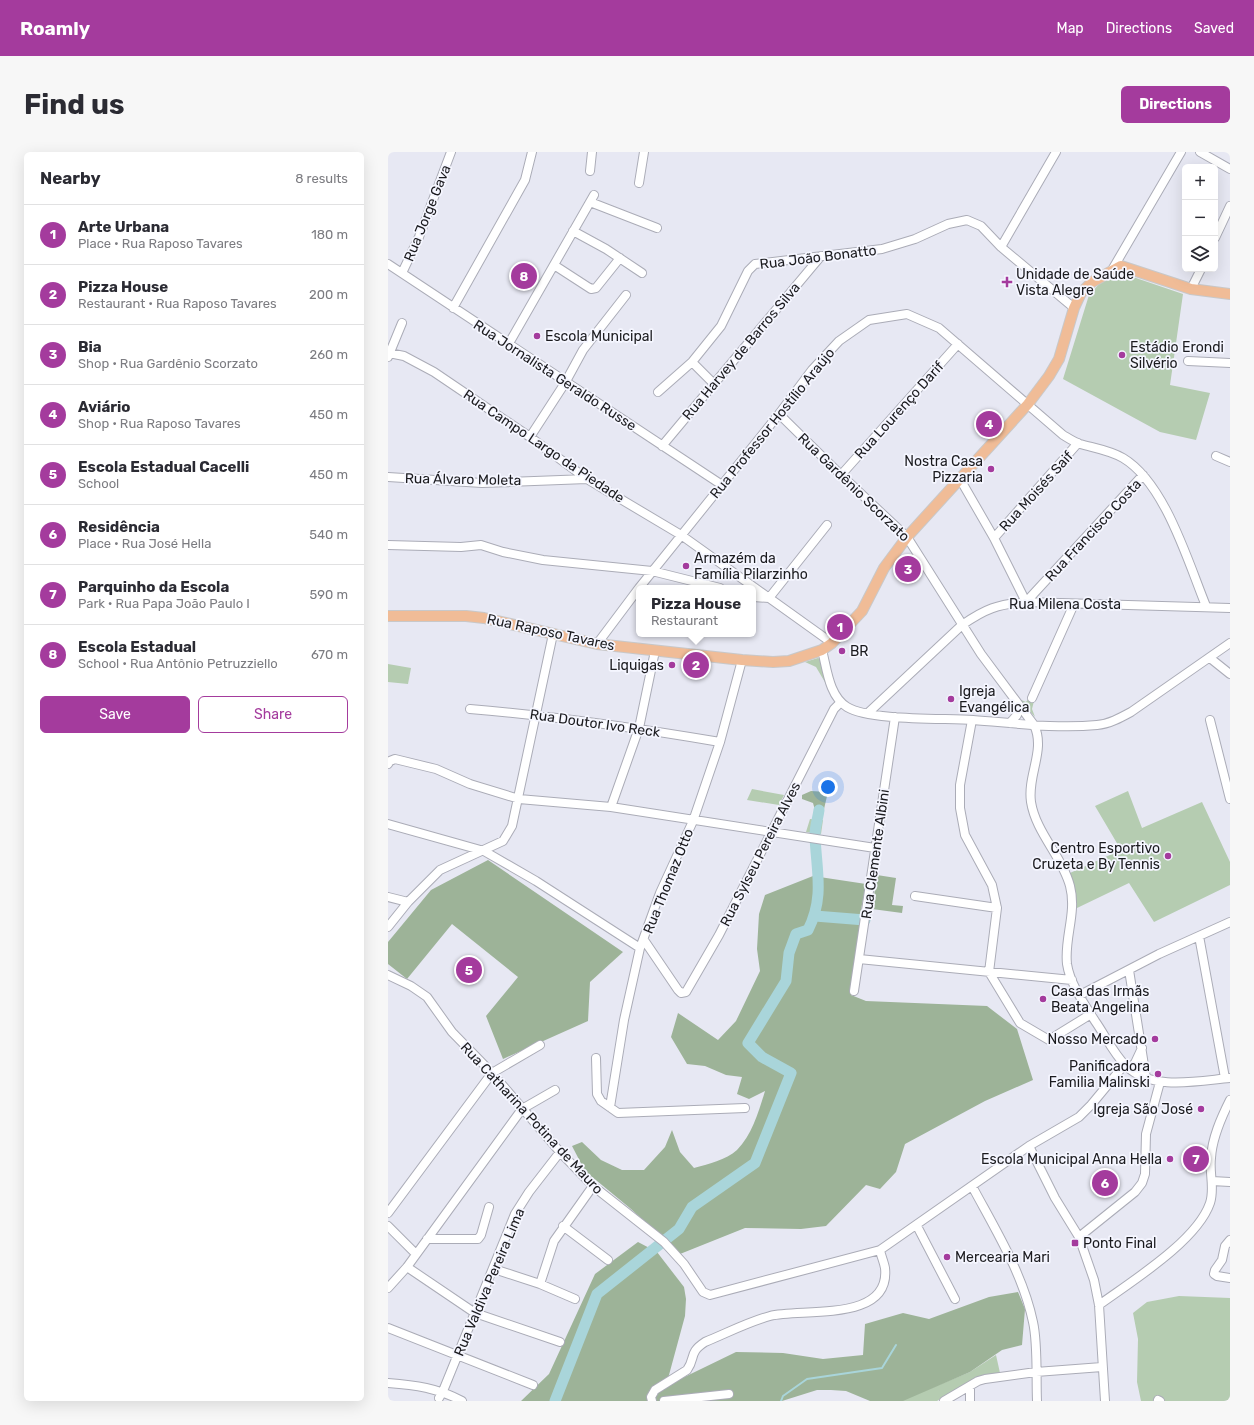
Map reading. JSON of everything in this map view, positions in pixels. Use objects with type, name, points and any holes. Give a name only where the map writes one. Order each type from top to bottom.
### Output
[{"type":"main road","name":"Rua Raposo Tavares","points":[[388,616],[466,616],[484,618],[597,644],[742,660],[773,662],[790,661],[822,650],[832,643],[862,611],[884,568],[907,537],[1028,404],[1049,376],[1059,358],[1074,308],[1082,293],[1092,282],[1121,266],[1191,289],[1230,294]]},
{"type":"street","name":"Rua Jorge Gava","points":[[402,273],[419,237],[451,152]]},
{"type":"street","points":[[454,308],[525,180],[532,152]]},
{"type":"street","points":[[590,171],[592,152]]},
{"type":"street","points":[[639,183],[644,152]]},
{"type":"street","points":[[1056,152],[1001,247],[1074,308]]},
{"type":"street","points":[[1112,270],[1181,152]]},
{"type":"street","points":[[1200,152],[1230,169]]},
{"type":"street","points":[[508,345],[592,198],[657,228]]},
{"type":"street","points":[[1216,236],[1230,206]]},
{"type":"street","name":"Rua João Bonatto","points":[[658,392],[692,362],[721,326],[748,271],[755,264],[882,249],[915,239],[948,224],[967,220],[981,226],[1001,247]]},
{"type":"street","points":[[573,231],[642,272]]},
{"type":"street","name":"Rua Harvey de Barros Silva","points":[[662,446],[820,256]]},
{"type":"street","points":[[554,264],[591,289],[596,288],[620,258]]},
{"type":"street","name":"Rua Jornalista Geraldo Russe","points":[[388,264],[565,383],[722,485]]},
{"type":"street","points":[[1191,289],[1200,272]]},
{"type":"street","points":[[530,437],[565,383],[583,350],[626,295]]},
{"type":"street","name":"Rua Professor Hostílio Araújo","points":[[641,585],[779,414],[812,370],[839,340],[869,320],[907,314],[939,328],[1063,435],[1078,443],[1116,454],[1125,459],[1144,475],[1170,518],[1206,606]]},
{"type":"street","points":[[389,355],[402,323]]},
{"type":"street","name":"Rua Lourenço Darif","points":[[841,475],[958,344]]},
{"type":"street","name":"Rua Campo Largo da Piedade","points":[[389,355],[404,356],[434,372],[530,437],[587,479],[681,535],[752,585]]},
{"type":"street","points":[[1188,361],[1230,363]]},
{"type":"street","points":[[692,362],[714,384]]},
{"type":"street","name":"Rua Gardênio Scorzato","points":[[779,414],[907,537],[981,654],[1034,725],[1038,734],[1038,743],[1031,800],[1033,812],[1048,843],[1059,860],[1070,886],[1072,905],[1067,965],[1072,980],[1091,1014],[1127,1066],[1146,1078],[1160,1082],[1227,1078]]},
{"type":"street","name":"Rua Moisés Saif","points":[[994,538],[1078,443]]},
{"type":"street","points":[[1216,456],[1230,462]]},
{"type":"street","name":"Rua Francisco Costa","points":[[1026,602],[1144,475]]},
{"type":"street","name":"Rua Álvaro Moleta","points":[[388,477],[482,483],[587,479]]},
{"type":"street","points":[[960,479],[994,538],[1026,602]]},
{"type":"street","points":[[756,597],[770,598],[827,524]]},
{"type":"street","points":[[388,545],[461,547],[481,545],[503,552],[543,560],[652,571],[708,585]]},
{"type":"street","name":"Rua Campo Largo da Piedade","points":[[756,588],[832,643]]},
{"type":"street","name":"Rua Professor Hostílio Araújo","points":[[597,644],[636,592]]},
{"type":"street","name":"Rua Milena Costa","points":[[868,713],[962,625],[992,607],[1003,604],[1026,602],[1206,606],[1230,608]]},
{"type":"street","points":[[1032,698],[1074,604]]},
{"type":"street","points":[[388,927],[408,902],[440,870],[503,841],[512,826],[519,799],[553,634]]},
{"type":"street","points":[[822,650],[834,694],[847,707],[868,713],[895,717],[972,720],[1034,725],[1098,725],[1114,721],[1131,712],[1230,643]]},
{"type":"street","points":[[611,807],[639,728],[655,651]]},
{"type":"street","points":[[1210,658],[1230,674]]},
{"type":"street","name":"Rua Thomaz Otto","points":[[610,1107],[624,1020],[640,948],[660,893],[693,821],[720,742],[742,660]]},
{"type":"street","name":"Rua Sylseu Pereira Alves","points":[[644,940],[681,993],[686,992],[719,935],[834,709],[841,702]]},
{"type":"street","points":[[1010,723],[1017,715],[1019,706]]},
{"type":"street","name":"Rua Doutor Ivo Reck","points":[[470,709],[536,714],[639,728],[720,742]]},
{"type":"street","name":"Rua Clemente Albini","points":[[854,991],[895,717]]},
{"type":"street","points":[[972,720],[960,785],[962,822],[965,835],[992,885],[997,908],[989,972],[1020,1023],[1049,1040],[1091,1014]]},
{"type":"street","points":[[1210,720],[1230,799]]},
{"type":"street","points":[[388,764],[390,760],[395,759],[416,764],[436,770],[470,784],[519,799],[611,807],[693,821],[876,848]]},
{"type":"street","points":[[388,824],[488,849],[640,948]]},
{"type":"street","points":[[915,896],[997,908]]},
{"type":"street","points":[[388,897],[408,902]]},
{"type":"street","points":[[1080,995],[1230,922]]},
{"type":"street","points":[[1199,936],[1227,1078]]},
{"type":"street","points":[[859,959],[1072,980]]},
{"type":"street","points":[[1129,970],[1146,1078]]},
{"type":"street","name":"Rua Catharina Potina de Mauro","points":[[388,975],[411,986],[428,997],[452,1032],[492,1073],[560,1152],[593,1186],[664,1242],[684,1264],[703,1292],[710,1295],[880,1250]]},
{"type":"street","points":[[388,1213],[492,1073],[540,1045]]},
{"type":"street","points":[[652,1401],[651,1397],[655,1390],[687,1370],[691,1365],[692,1354],[697,1347],[751,1323],[771,1316],[810,1312],[834,1312],[868,1302],[880,1292],[884,1280],[885,1268],[880,1250],[1029,1146],[1079,1117],[1127,1066],[1139,1056],[1142,1048]]},
{"type":"street","points":[[596,1058],[597,1094],[601,1101],[618,1113],[745,1108]]},
{"type":"street","points":[[1078,1237],[1135,1192],[1142,1183],[1145,1174],[1146,1134],[1160,1082]]},
{"type":"street","points":[[388,1288],[407,1267],[522,1108],[555,1090]]},
{"type":"street","points":[[1099,1304],[1183,1241],[1210,1204],[1212,1181],[1211,1158],[1216,1134],[1230,1100]]},
{"type":"street","points":[[1029,1146],[1055,1198],[1078,1237],[1094,1280],[1099,1304],[1102,1367],[1106,1401]]},
{"type":"street","name":"Rua Valdiva Pereira Lima","points":[[441,1394],[494,1269],[515,1214],[529,1192],[560,1152]]},
{"type":"street","points":[[1212,1181],[1230,1182]]},
{"type":"street","points":[[540,1284],[554,1241],[563,1226],[593,1186]]},
{"type":"street","points":[[972,1186],[1016,1272],[1027,1297],[1034,1323],[1037,1401]]},
{"type":"street","points":[[427,1238],[478,1239],[481,1235],[489,1207]]},
{"type":"street","points":[[388,1226],[416,1254]]},
{"type":"street","points":[[563,1226],[608,1260]]},
{"type":"street","points":[[916,1226],[955,1299]]},
{"type":"street","points":[[1230,1240],[1225,1246],[1222,1260],[1214,1274],[1217,1276],[1230,1278]]},
{"type":"street","points":[[407,1267],[475,1313],[560,1342]]},
{"type":"street","points":[[494,1269],[540,1284],[576,1299]]},
{"type":"street","points":[[388,1328],[533,1385]]},
{"type":"street","points":[[944,1401],[985,1379],[1036,1372],[1102,1367]]},
{"type":"street","points":[[388,1383],[422,1386],[462,1401]]},
{"type":"street","points":[[970,1386],[970,1401]]},
{"type":"street","points":[[664,1401],[729,1394]]},
{"type":"green space","name":"Estádio Erondi Silvério","points":[[1130,276],[1183,294],[1170,385],[1210,393],[1196,440],[1160,432],[1063,379],[1089,295],[1102,281]]},
{"type":"green space","points":[[818,658],[820,659],[829,689],[816,667],[805,662]]},
{"type":"green space","points":[[388,664],[411,668],[408,684],[388,682]]},
{"type":"green space","points":[[1029,698],[1034,701],[1032,709],[1035,717],[1019,699],[1026,702]]},
{"type":"green space","points":[[752,789],[784,795],[779,805],[747,800]]},
{"type":"green space","points":[[811,791],[828,792],[824,809],[815,810],[813,803],[802,799],[802,795]]},
{"type":"green space","name":"Centro Esportivo Cruzeta e By Tennis","points":[[1128,791],[1142,828],[1202,802],[1230,862],[1230,885],[1154,922],[1129,883],[1077,908],[1070,873],[1121,850],[1095,806]]},
{"type":"green space","points":[[810,819],[823,820],[821,834],[806,832]]},
{"type":"green space","points":[[488,860],[623,952],[590,982],[588,1021],[503,1059],[486,1016],[518,977],[452,924],[407,979],[388,964],[388,942],[431,890]]},
{"type":"green space","points":[[877,875],[896,878],[892,905],[903,906],[902,913],[872,909]]},
{"type":"green space","points":[[813,876],[866,884],[860,915],[859,942],[851,995],[866,1001],[987,1006],[1017,1029],[1033,1080],[985,1101],[905,1144],[896,1172],[880,1189],[866,1185],[826,1226],[801,1229],[745,1228],[680,1254],[631,1209],[585,1171],[572,1146],[582,1142],[601,1160],[622,1170],[644,1170],[665,1147],[672,1130],[680,1152],[694,1168],[722,1159],[737,1150],[751,1130],[765,1091],[749,1099],[737,1094],[742,1077],[726,1075],[705,1066],[687,1064],[671,1037],[678,1013],[718,1040],[736,1021],[760,971],[757,949],[759,914],[765,895]]},
{"type":"green space","points":[[1208,1149],[1207,1166],[1185,1166],[1186,1152]]},
{"type":"green space","points":[[638,1242],[657,1252],[684,1287],[686,1299],[685,1316],[666,1386],[736,1352],[783,1353],[823,1359],[863,1355],[865,1324],[903,1313],[929,1319],[989,1297],[1018,1292],[1025,1309],[1022,1345],[1002,1350],[970,1372],[903,1401],[870,1401],[846,1391],[817,1390],[782,1401],[521,1401],[549,1374],[595,1274]]},
{"type":"green space","points":[[1179,1296],[1230,1298],[1230,1401],[1141,1401],[1137,1382],[1138,1339],[1133,1313],[1147,1302]]},
{"type":"green space","points":[[996,1355],[1000,1373],[975,1378],[937,1401],[900,1401],[970,1372]]},
{"type":"waterway","points":[[555,1401],[597,1294],[679,1229],[692,1207],[755,1163],[791,1073],[762,1057],[748,1043],[786,981],[789,953],[796,934],[808,930],[813,918],[818,894],[815,828],[819,810]]},
{"type":"waterway","points":[[815,916],[865,920]]},
{"type":"waterway","points":[[781,1401],[783,1396],[807,1379],[882,1368],[896,1345]]},
{"type":"place","name":"Escola Estadual","points":[[524,276]]},
{"type":"place","name":"Unidade de Saúde Vista Alegre","points":[[1007,282]]},
{"type":"place","name":"Escola Municipal","points":[[537,336]]},
{"type":"place","name":"Estádio Erondi Silvério","points":[[1122,355]]},
{"type":"place","name":"Aviário","points":[[989,424]]},
{"type":"place","name":"Nostra Casa Pizzaria","points":[[991,469]]},
{"type":"place","name":"Armazém da Família Pilarzinho","points":[[686,566]]},
{"type":"place","name":"Bia","points":[[908,569]]},
{"type":"place","name":"Arte Urbana","points":[[840,627]]},
{"type":"place","name":"BR","points":[[842,651]]},
{"type":"place","name":"Liquigas","points":[[672,665]]},
{"type":"place","name":"Pizza House","points":[[696,665]]},
{"type":"place","name":"Igreja Evangélica","points":[[951,699]]},
{"type":"place","name":"Centro Esportivo Cruzeta e By Tennis","points":[[1168,856]]},
{"type":"place","name":"Escola Estadual Cacelli","points":[[469,970]]},
{"type":"place","name":"Casa das Irmãs Beata Angelina","points":[[1043,999]]},
{"type":"place","name":"Nosso Mercado","points":[[1155,1039]]},
{"type":"place","name":"Panificadora Familia Malinski","points":[[1158,1074]]},
{"type":"place","name":"Igreja São José","points":[[1201,1109]]},
{"type":"place","name":"Escola Municipal Anna Hella","points":[[1170,1159]]},
{"type":"place","name":"Parquinho da Escola","points":[[1196,1159]]},
{"type":"place","name":"Residência","points":[[1105,1183]]},
{"type":"place","name":"Ponto Final","points":[[1075,1243]]},
{"type":"place","name":"Mercearia Mari","points":[[947,1257]]}]
